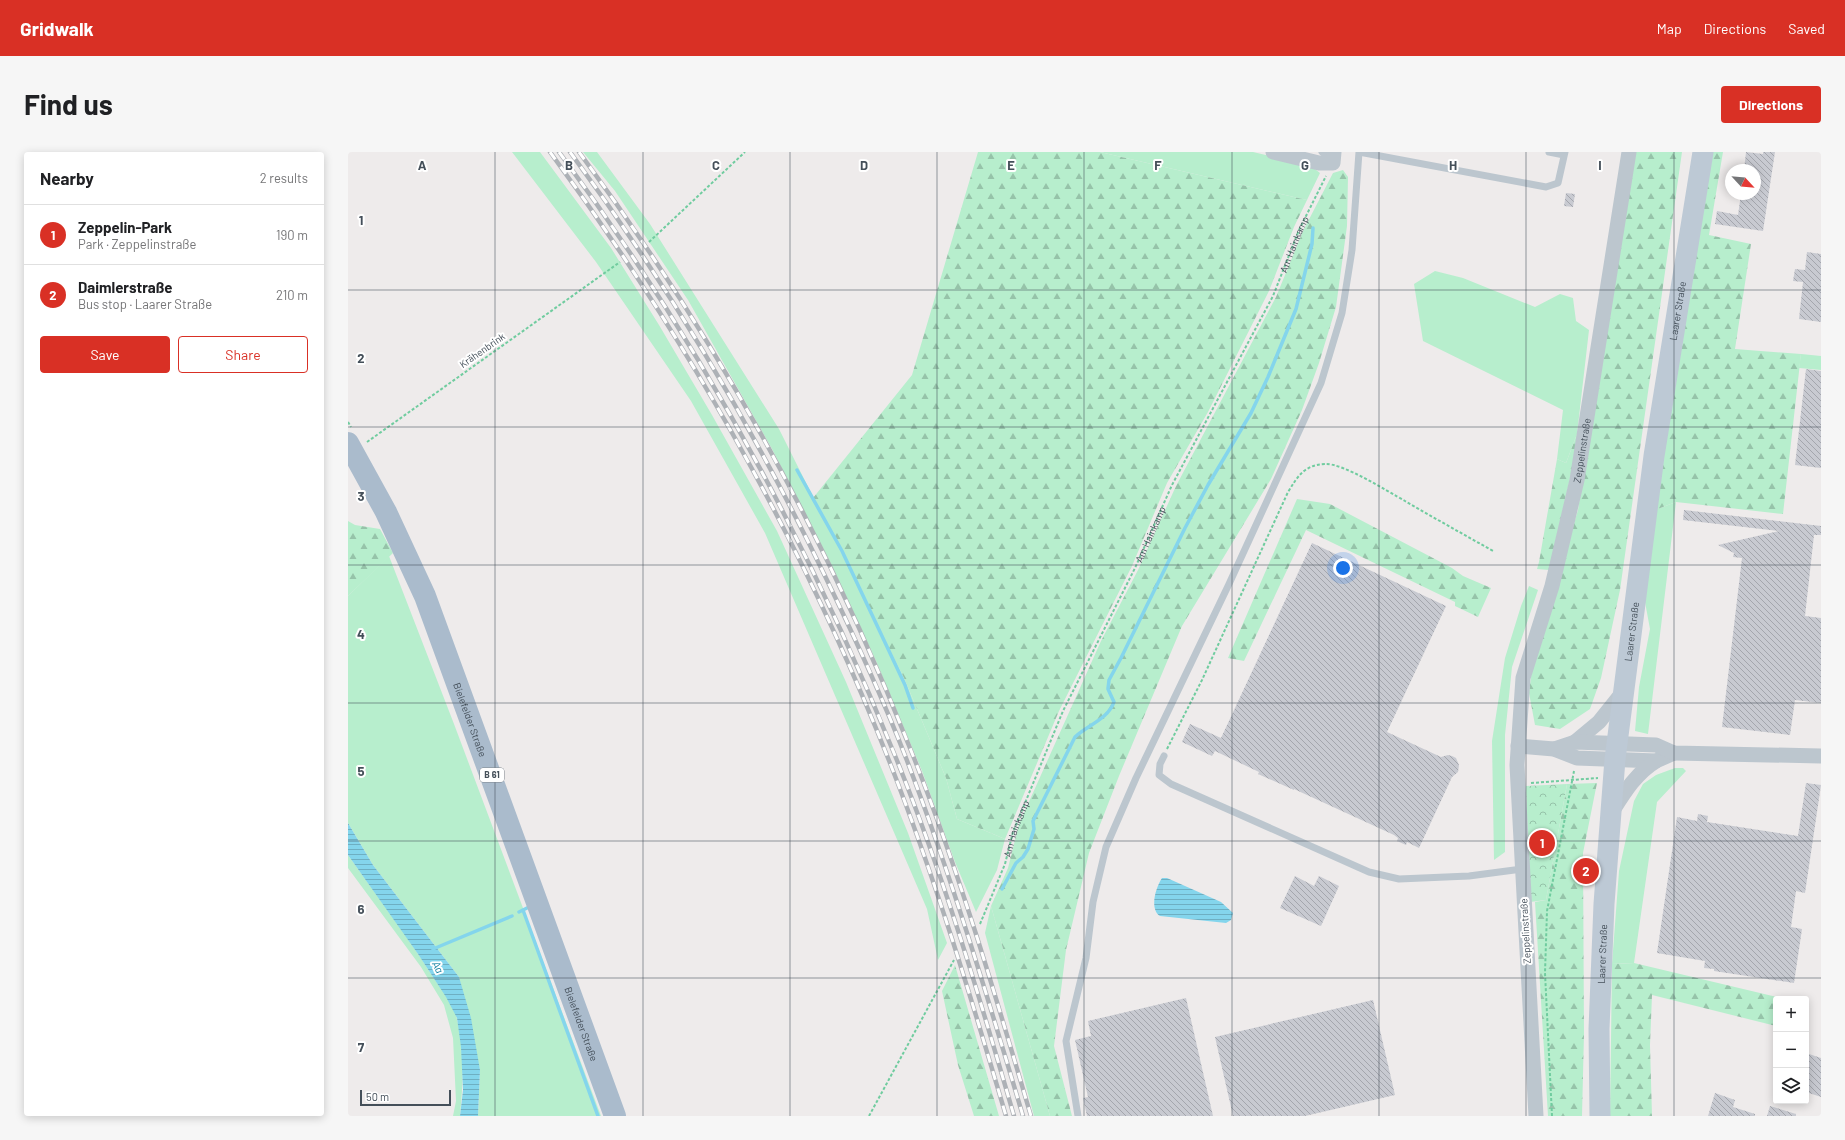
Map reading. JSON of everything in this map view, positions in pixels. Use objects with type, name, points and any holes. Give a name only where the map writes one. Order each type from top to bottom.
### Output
[{"type":"main road","name":"Laarer Straße","points":[[1600,1116],[1600,1029],[1603,920],[1615,760],[1654,456],[1704,152]]},
{"type":"main road","name":"Bielefelder Straße","points":[[350,447],[386,512],[426,596],[615,1116]]},
{"type":"street","points":[[1273,152],[1319,163],[1334,157]]},
{"type":"street","name":"Zeppelinstraße","points":[[1536,1116],[1518,784],[1518,746],[1522,678],[1552,586],[1577,480],[1629,152]]},
{"type":"street","points":[[1554,750],[1575,742],[1599,722],[1623,692]]},
{"type":"street","points":[[1575,742],[1615,760],[1656,745],[1674,753]]},
{"type":"street","points":[[1518,746],[1554,750],[1577,758],[1656,760]]},
{"type":"street","points":[[1611,815],[1628,788],[1645,767],[1656,760],[1674,753],[1821,756]]},
{"type":"lane","points":[[1322,152],[1334,157]]},
{"type":"lane","points":[[1078,1116],[1066,1041],[1086,958],[1093,902],[1106,847],[1136,778],[1229,584],[1322,383],[1342,313],[1352,250],[1359,152],[1546,187],[1558,183],[1564,153],[1550,152]]},
{"type":"lane","points":[[1164,756],[1160,764],[1159,775],[1171,784],[1369,872],[1398,879],[1469,876],[1522,869]]},
{"type":"path","points":[[649,242],[745,152]]},
{"type":"path","name":"Am Hainkamp","points":[[980,924],[1005,864],[1013,832],[1063,711],[1135,568],[1172,485],[1273,296],[1299,230],[1334,157]]},
{"type":"path","name":"Krähenbrink","points":[[350,447],[620,262]]},
{"type":"path","points":[[1164,756],[1205,673],[1288,492],[1300,474],[1311,466],[1326,464],[1346,470],[1369,481],[1493,551]]},
{"type":"path","points":[[1518,784],[1573,779],[1615,760]]},
{"type":"path","points":[[1552,1116],[1545,973],[1547,911],[1573,779]]},
{"type":"path","points":[[869,1116],[954,960]]},
{"type":"green space","points":[[512,152],[540,152],[611,248],[659,325],[712,415],[777,531],[846,682],[908,833],[947,943],[938,960],[927,909],[765,533],[691,401],[596,262]]},
{"type":"green space","points":[[583,152],[597,152],[650,224],[779,429],[904,678],[946,778],[957,819],[1005,839],[997,870],[976,912],[955,862],[922,771],[876,661],[833,568],[772,449],[688,300],[615,191]]},
{"type":"green space","points":[[978,152],[1100,152],[1307,200],[1294,227],[1269,291],[1208,412],[1167,483],[1132,566],[1059,711],[1005,839],[957,819],[946,778],[904,678],[813,498],[912,375]]},
{"type":"green space","points":[[1100,152],[1253,152],[1311,166],[1320,173],[1307,200]]},
{"type":"green space","points":[[1634,152],[1682,152],[1620,590],[1601,678],[1590,709],[1560,729],[1535,725],[1529,693],[1533,661],[1578,510]]},
{"type":"green space","points":[[1711,152],[1723,152],[1709,235],[1751,244],[1735,349],[1801,354],[1783,514],[1676,502],[1655,510]]},
{"type":"green space","points":[[1343,170],[1348,177],[1347,226],[1336,307],[1319,363],[1302,410],[1271,479],[1182,626],[1119,776],[1089,853],[1066,950],[1054,1046],[1072,1116],[1050,1116],[991,906],[1008,868],[1019,824],[1101,641],[1138,570],[1176,486],[1276,297],[1303,231],[1333,173]]},
{"type":"green space","points":[[1435,271],[1463,278],[1535,307],[1560,294],[1573,298],[1576,321],[1589,330],[1577,434],[1566,463],[1557,459],[1563,410],[1423,341],[1414,284]]},
{"type":"green space","points":[[1801,354],[1821,356],[1821,370],[1799,368]]},
{"type":"green space","points":[[1577,434],[1580,435],[1549,570],[1537,569],[1557,459],[1566,463]]},
{"type":"green space","points":[[1297,499],[1330,504],[1452,568],[1463,576],[1491,588],[1478,617],[1455,606],[1455,602],[1306,530],[1244,661],[1228,658]]},
{"type":"green space","points":[[1676,502],[1648,734],[1635,731],[1639,687],[1650,629],[1645,602],[1655,510]]},
{"type":"green space","points":[[348,521],[355,525],[380,529],[393,553],[348,596]]},
{"type":"green space","points":[[389,556],[454,724],[601,1116],[478,1116],[480,1070],[459,977],[373,865],[348,823],[348,596]]},
{"type":"green space","points":[[1529,586],[1538,590],[1512,667],[1505,735],[1505,852],[1494,860],[1492,741],[1505,658],[1521,606]]},
{"type":"green space","points":[[1675,768],[1683,768],[1686,771],[1657,802],[1634,963],[1612,964],[1619,871],[1634,801],[1643,784],[1656,775]]},
{"type":"green space","points":[[1597,783],[1583,853],[1584,1034],[1582,1116],[1548,1116],[1535,902],[1546,900],[1567,784]]},
{"type":"green space","points":[[1567,784],[1546,900],[1530,902],[1526,786]]},
{"type":"green space","points":[[348,855],[413,946],[453,1008],[460,1031],[462,1055],[460,1116],[453,1116],[456,1101],[453,1038],[444,1005],[421,967],[348,868]]},
{"type":"green space","points":[[991,906],[1050,1116],[1034,1116],[985,933]]},
{"type":"green space","points":[[1634,963],[1773,996],[1773,1025],[1652,995],[1650,1045],[1652,1116],[1610,1116],[1612,964]]},
{"type":"green space","points":[[955,965],[999,1116],[974,1116],[958,1065],[942,991]]},
{"type":"water","name":"Aa","points":[[348,823],[373,865],[459,977],[471,1018],[480,1070],[478,1116],[460,1116],[463,1090],[461,1047],[457,1018],[446,997],[418,954],[348,855]]},
{"type":"water","points":[[1162,878],[1167,878],[1221,902],[1233,913],[1231,920],[1226,923],[1160,916],[1157,913],[1154,903],[1156,892]]},
{"type":"building","points":[[1746,152],[1763,154],[1763,152],[1775,152],[1763,231],[1715,224],[1717,211],[1738,215],[1740,200],[1761,200],[1761,164],[1745,164]]},
{"type":"building","points":[[1566,193],[1575,194],[1573,207],[1564,206]]},
{"type":"building","points":[[1807,252],[1821,254],[1821,322],[1799,319],[1803,282],[1793,281],[1795,269],[1805,270]]},
{"type":"building","points":[[1806,369],[1821,371],[1821,468],[1795,465]]},
{"type":"building","points":[[1684,510],[1821,526],[1821,535],[1814,535],[1805,616],[1821,618],[1821,703],[1795,700],[1790,735],[1722,727],[1742,558],[1733,557],[1734,553],[1718,545],[1779,531],[1683,520]]},
{"type":"building","points":[[1312,543],[1446,606],[1387,732],[1441,757],[1448,755],[1452,756],[1456,758],[1459,765],[1458,772],[1452,777],[1419,848],[1407,842],[1406,845],[1397,841],[1398,838],[1394,835],[1258,774],[1259,772],[1215,751],[1212,756],[1182,742],[1190,724],[1221,738]]},
{"type":"building","points":[[1806,783],[1821,785],[1805,893],[1796,891],[1791,927],[1802,929],[1794,983],[1714,971],[1714,969],[1704,968],[1705,961],[1657,953],[1677,817],[1697,821],[1698,814],[1708,816],[1707,822],[1798,836]]},
{"type":"building","points":[[1295,876],[1314,886],[1319,876],[1339,886],[1321,926],[1280,908]]},
{"type":"building","points":[[1186,998],[1213,1116],[1087,1116],[1083,1098],[1088,1097],[1075,1040],[1091,1036],[1088,1021]]},
{"type":"building","points":[[1373,1000],[1395,1095],[1305,1116],[1233,1116],[1215,1037]]},
{"type":"building","points":[[1809,1054],[1821,1058],[1821,1097],[1809,1093]]},
{"type":"building","points":[[1715,1093],[1735,1100],[1733,1107],[1755,1114],[1755,1116],[1708,1116]]},
{"type":"building","points":[[1770,1106],[1796,1114],[1796,1116],[1767,1116]]},
{"type":"waterway","points":[[1002,889],[1016,863],[1023,857],[1028,849],[1034,829],[1033,821],[1075,737],[1107,713],[1111,708],[1114,702],[1108,689],[1109,680],[1185,528],[1208,485],[1251,413],[1268,377],[1296,309],[1312,244],[1313,228]]},
{"type":"waterway","points":[[797,470],[842,551],[905,685],[913,708]]},
{"type":"waterway","points":[[519,912],[529,907]]},
{"type":"waterway","points":[[523,910],[598,1116]]},
{"type":"waterway","points":[[433,949],[512,916]]},
{"type":"railway","points":[[550,152],[601,223],[696,370],[740,446],[781,523],[820,602],[890,763],[922,850],[952,938],[1006,1116]]},
{"type":"railway","points":[[559,152],[610,223],[658,295],[703,369],[747,444],[788,521],[826,599],[862,678],[913,802],[960,935],[1014,1116]]},
{"type":"railway","points":[[570,152],[606,202],[675,305],[739,411],[797,520],[847,621],[906,758],[938,846],[968,936],[1023,1116]]},
{"type":"railway","points":[[579,152],[629,222],[677,294],[722,367],[806,518],[844,595],[879,674],[929,797],[961,888],[1031,1116]]},
{"type":"place","name":"Zeppelin-Park","points":[[1542,843]]},
{"type":"place","name":"Daimlerstraße","points":[[1586,871]]}]
